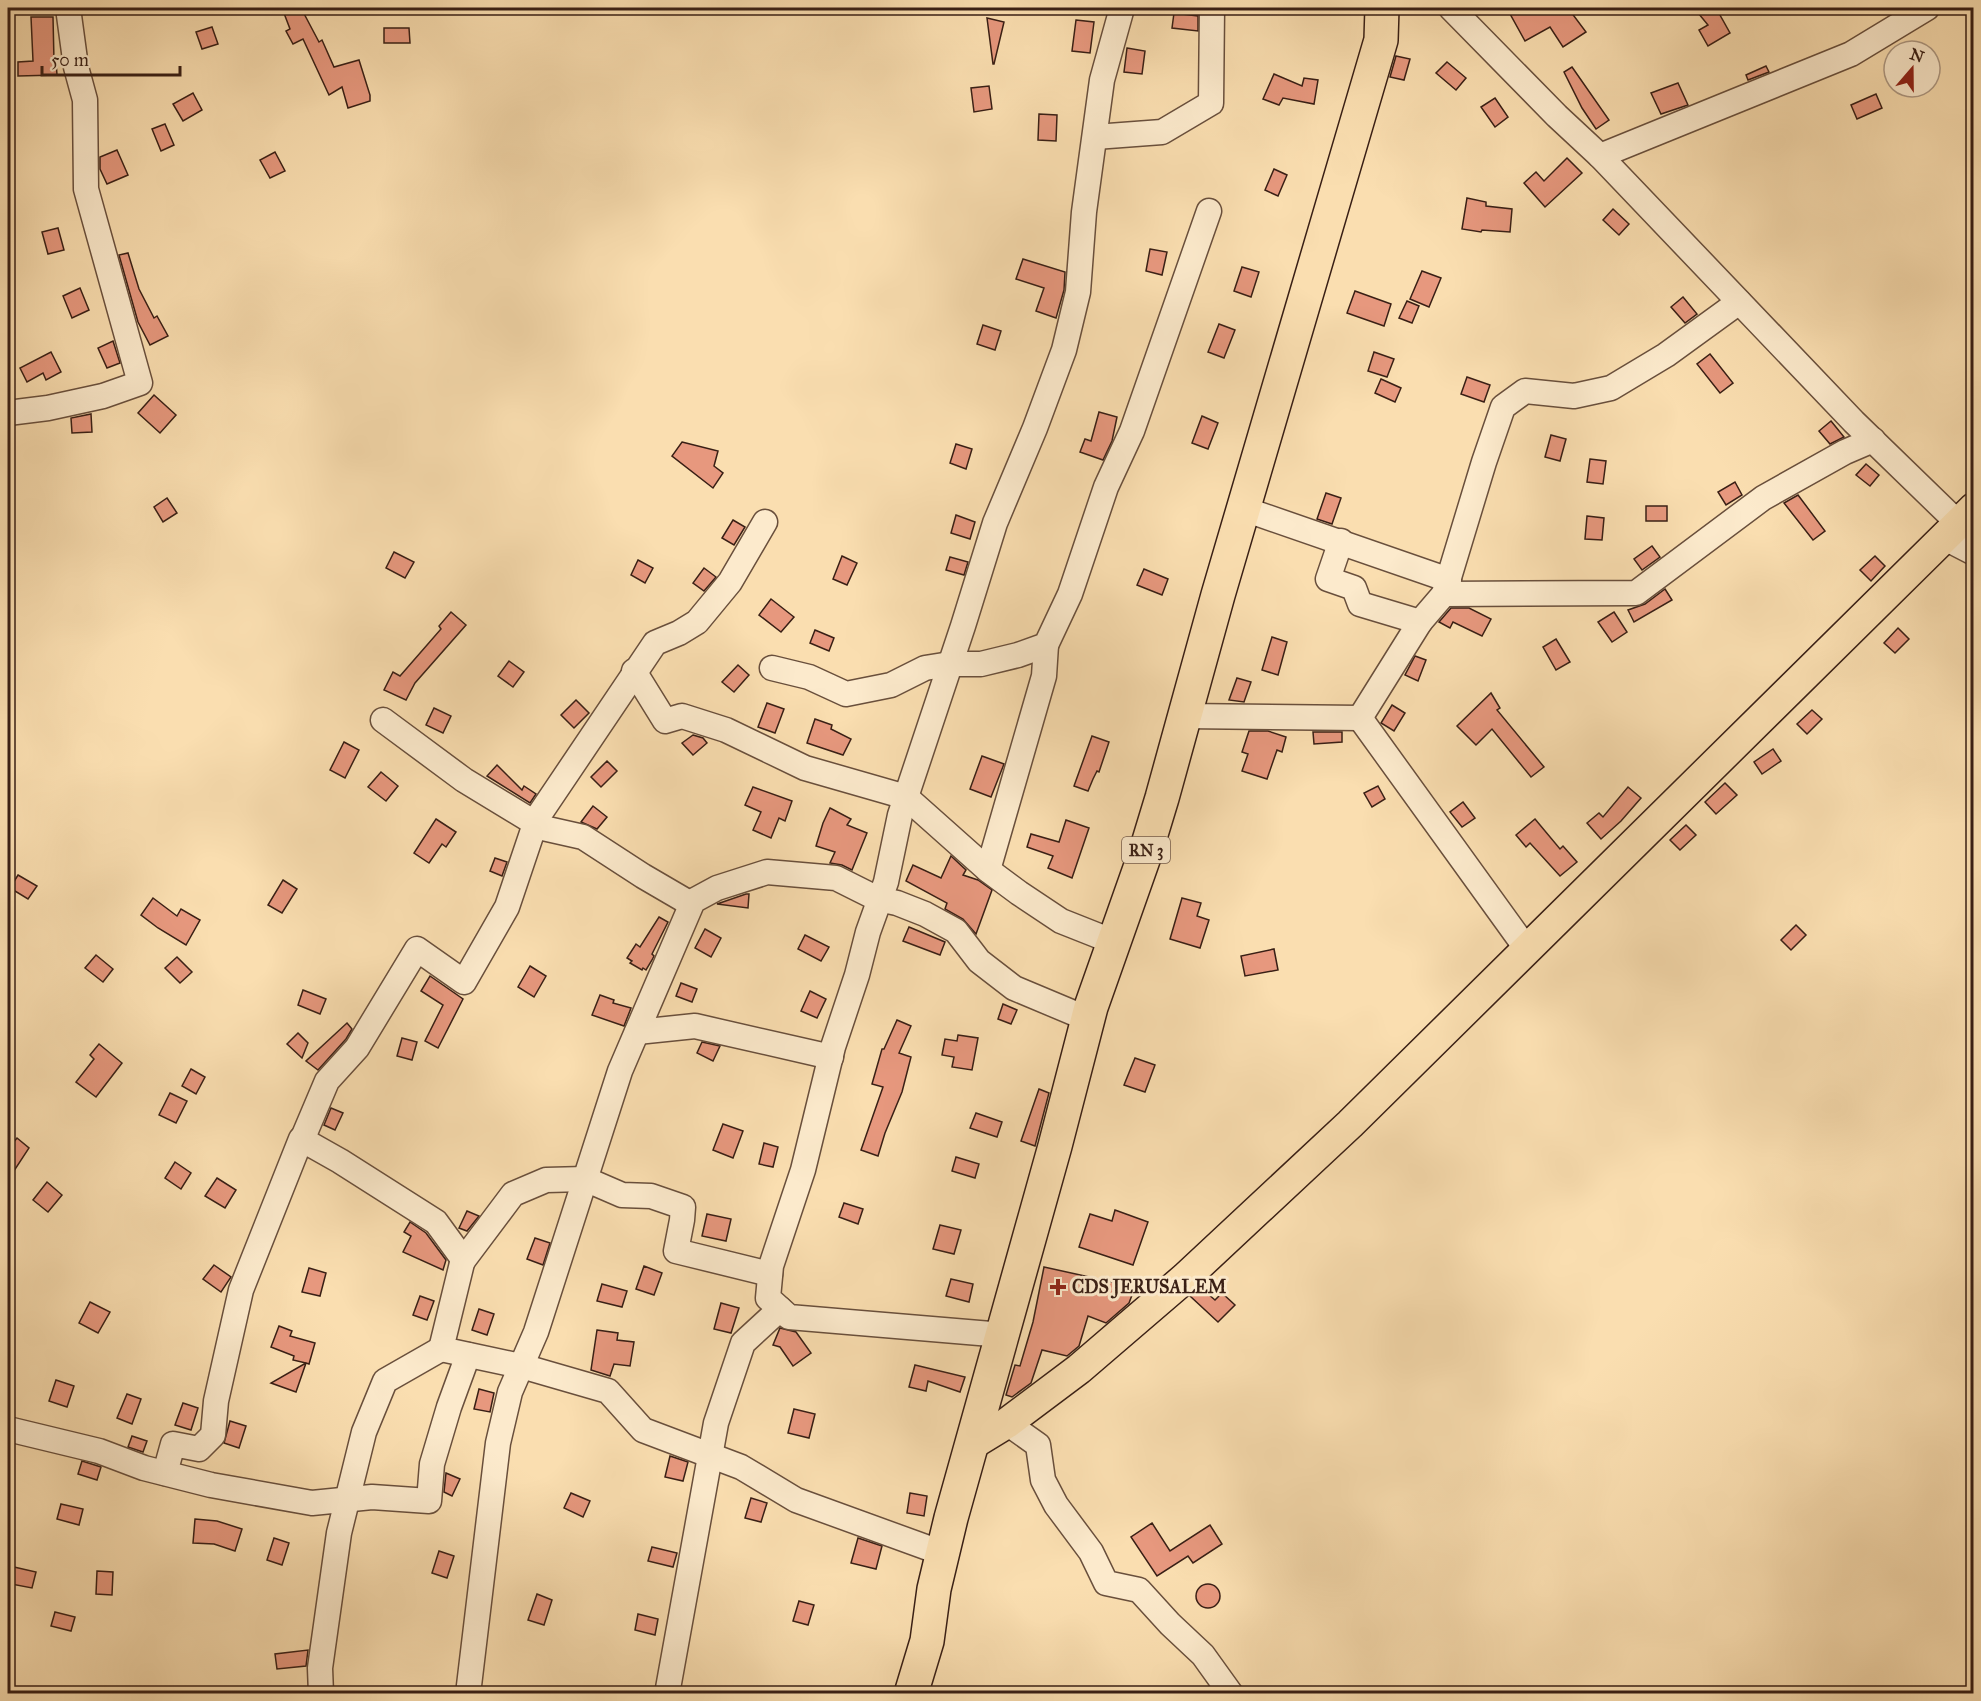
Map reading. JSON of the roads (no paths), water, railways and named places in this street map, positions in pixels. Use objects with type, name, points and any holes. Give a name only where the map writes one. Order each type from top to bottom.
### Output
[{"type":"highway","name":"RN 3","points":[[911,1694],[927,1641],[934,1589],[942,1553],[1088,1019],[1162,798],[1381,40],[1382,8]]},
{"type":"main road","points":[[971,1445],[1007,1423],[1079,1369],[1185,1278],[1350,1124],[1958,522]]},
{"type":"street","points":[[8,413],[48,408],[103,396],[140,383],[86,189],[85,100],[76,68],[68,8]]},
{"type":"street","points":[[1003,1335],[789,1317],[768,1298],[770,1274],[803,1170],[833,1047],[857,975],[878,899],[886,882],[900,815],[995,523],[1035,428],[1064,350],[1078,292],[1084,212],[1102,80],[1122,8]]},
{"type":"street","points":[[1095,137],[1162,132],[1211,103],[1212,8]]},
{"type":"street","points":[[1455,8],[1873,440],[1958,522],[1974,553]]},
{"type":"street","points":[[1600,156],[1851,54],[1927,8]]},
{"type":"street","points":[[988,870],[1044,676],[1046,645],[1070,594],[1106,487],[1132,431],[1209,211]]},
{"type":"street","points":[[1360,718],[1420,622],[1446,587],[1503,407],[1525,391],[1574,396],[1611,388],[1666,355],[1739,302]]},
{"type":"street","points":[[1244,508],[1341,541],[1446,587],[1636,593],[1763,498],[1845,452],[1873,440]]},
{"type":"street","points":[[165,1473],[172,1444],[199,1449],[213,1435],[216,1401],[241,1290],[301,1139],[303,1140],[327,1081],[357,1048],[417,950],[464,982],[507,907],[535,823],[634,671],[655,643],[697,622],[730,582],[765,522]]},
{"type":"street","points":[[1341,541],[1328,579],[1354,588],[1360,604],[1420,622]]},
{"type":"street","points":[[772,668],[809,677],[846,694],[891,685],[925,668],[950,664],[981,664],[1046,645]]},
{"type":"street","points":[[634,671],[665,721],[682,716],[726,730],[805,768],[906,797],[988,870],[1061,921],[1114,942]]},
{"type":"street","points":[[1184,716],[1360,718]]},
{"type":"street","points":[[1360,718],[1526,948]]},
{"type":"street","points":[[383,720],[464,780],[543,828],[583,837],[691,904]]},
{"type":"street","points":[[468,1694],[498,1443],[510,1392],[536,1332],[620,1071],[693,901],[717,888],[767,872],[836,878],[878,899],[897,903],[925,914],[956,931],[979,961],[1014,988],[1088,1019]]},
{"type":"street","points":[[637,1032],[695,1026],[831,1058]]},
{"type":"street","points":[[303,1140],[436,1222],[463,1259],[441,1349]]},
{"type":"street","points":[[462,1262],[513,1194],[546,1180],[585,1179],[622,1195],[651,1196],[683,1207],[676,1251],[770,1274]]},
{"type":"street","points":[[667,1694],[716,1424],[743,1343],[780,1309]]},
{"type":"street","points":[[321,1694],[320,1668],[339,1533],[364,1432],[385,1381],[441,1349],[521,1366],[608,1391],[643,1430],[741,1467],[796,1500],[942,1553]]},
{"type":"street","points":[[8,1429],[99,1451],[144,1468],[211,1485],[312,1503],[372,1497],[429,1501],[432,1464],[468,1355]]},
{"type":"street","points":[[1007,1423],[1038,1446],[1043,1480],[1056,1504],[1091,1552],[1106,1583],[1139,1590],[1203,1655],[1231,1694]]},
{"type":"place","name":"CDS JERUSALEM","points":[[1058,1287]]}]
